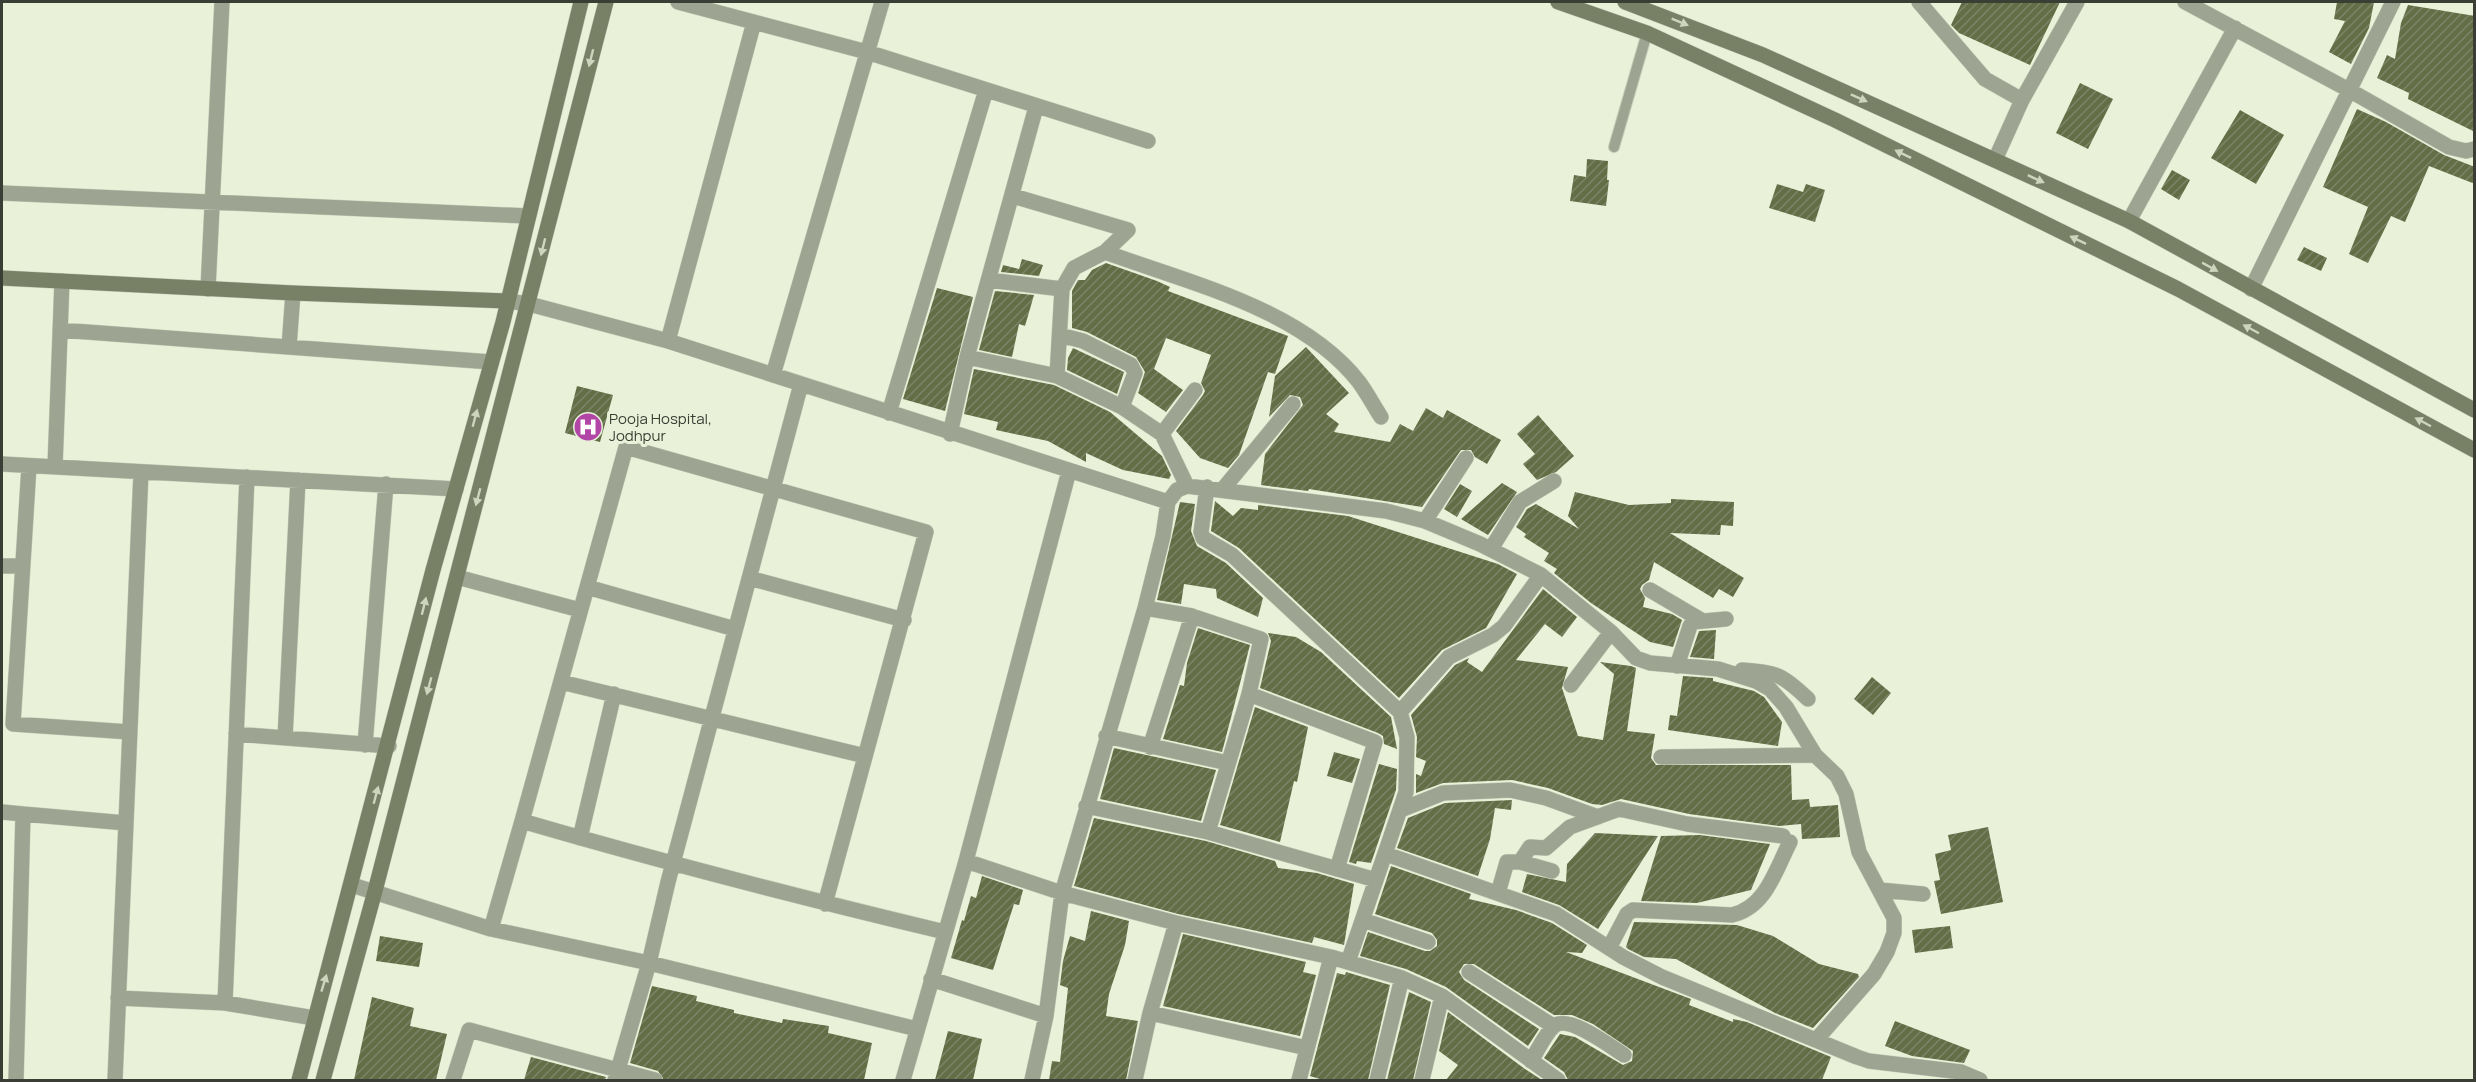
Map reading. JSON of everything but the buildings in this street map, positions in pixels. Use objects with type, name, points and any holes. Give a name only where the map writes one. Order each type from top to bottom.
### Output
[{"type":"street","points":[[208,289],[222,2]]},
{"type":"street","points":[[299,1080],[507,301],[581,2]]},
{"type":"street","points":[[323,1080],[375,891],[606,2]]},
{"type":"street","points":[[678,2],[867,52],[1148,141]]},
{"type":"street","points":[[773,375],[882,2]]},
{"type":"street","points":[[1558,2],[1647,33],[1835,120],[2167,284],[2475,450]]},
{"type":"street","points":[[1625,2],[1763,55],[2129,221],[2251,290],[2475,410]]},
{"type":"street","points":[[1919,2],[1985,79],[2022,100]]},
{"type":"street","points":[[1995,160],[2022,100],[2076,2]]},
{"type":"street","points":[[2185,2],[2235,27],[2448,147],[2466,151],[2475,149]]},
{"type":"street","points":[[2251,290],[2393,2]]},
{"type":"street","points":[[668,341],[754,22]]},
{"type":"street","points":[[2129,221],[2235,27]]},
{"type":"street","points":[[889,413],[986,90]]},
{"type":"street","points":[[950,434],[967,357],[1036,107]]},
{"type":"street","points":[[2,193],[211,204],[528,216]]},
{"type":"street","points":[[1013,196],[1128,230],[1104,252],[1074,268],[1062,289],[1057,376]]},
{"type":"street","points":[[1104,252],[1273,313],[1319,343],[1359,381],[1381,417]]},
{"type":"street","points":[[2,278],[292,294],[507,301],[529,304],[668,341],[950,434],[1168,502]]},
{"type":"street","points":[[989,280],[1062,289]]},
{"type":"street","points":[[55,467],[62,281]]},
{"type":"street","points":[[289,347],[292,294]]},
{"type":"street","points":[[60,330],[490,362]]},
{"type":"street","points":[[1060,335],[1083,341],[1131,365],[1135,373],[1122,407]]},
{"type":"street","points":[[967,357],[1057,376],[1122,407],[1161,434],[1187,486]]},
{"type":"street","points":[[616,1075],[649,963],[672,865],[801,384]]},
{"type":"street","points":[[1161,434],[1195,390]]},
{"type":"street","points":[[1223,489],[1293,404]]},
{"type":"street","points":[[490,929],[626,447],[926,532],[904,620],[825,904]]},
{"type":"street","points":[[1425,520],[1466,458]]},
{"type":"street","points":[[2,464],[456,489]]},
{"type":"street","points":[[29,466],[23,566],[7,724],[130,732]]},
{"type":"street","points":[[903,1080],[966,861],[1069,471]]},
{"type":"street","points":[[115,1080],[141,472]]},
{"type":"street","points":[[225,1003],[247,477]]},
{"type":"street","points":[[285,738],[298,480]]},
{"type":"street","points":[[1491,549],[1520,502],[1554,481]]},
{"type":"street","points":[[365,745],[386,484]]},
{"type":"street","points":[[1032,1080],[1046,1016],[1062,892],[1145,608],[1168,502],[1177,490],[1187,486],[1207,487],[1386,511],[1425,520],[1491,549],[1541,575],[1611,632],[1636,658],[1677,666],[1777,673],[1786,678],[1808,699]]},
{"type":"street","points":[[1207,487],[1201,532],[1203,538],[1232,555],[1390,700],[1400,712],[1407,737],[1406,792],[1403,809],[1348,962]]},
{"type":"street","points":[[2,566],[23,566]]},
{"type":"street","points":[[1400,712],[1449,657],[1492,635],[1504,626],[1541,575]]},
{"type":"street","points":[[457,577],[580,610]]},
{"type":"street","points":[[749,578],[904,620]]},
{"type":"street","points":[[587,587],[735,629]]},
{"type":"street","points":[[1650,591],[1701,620]]},
{"type":"street","points":[[1145,608],[1192,616],[1261,639],[1249,694],[1208,832]]},
{"type":"street","points":[[1150,747],[1192,616]]},
{"type":"street","points":[[1677,666],[1690,626],[1701,620],[1726,618]]},
{"type":"street","points":[[1571,684],[1611,632]]},
{"type":"street","points":[[1718,669],[1756,681],[1770,689],[1786,707],[1815,755],[1837,776],[1842,785],[1859,852],[1893,918],[1894,933],[1887,952],[1869,981],[1816,1040]]},
{"type":"street","points":[[561,681],[865,756]]},
{"type":"street","points":[[580,838],[614,694]]},
{"type":"street","points":[[1249,694],[1376,742],[1337,869]]},
{"type":"street","points":[[236,734],[389,746]]},
{"type":"street","points":[[1106,736],[1228,763]]},
{"type":"street","points":[[1662,757],[1815,755]]},
{"type":"street","points":[[1403,809],[1443,793],[1510,790],[1546,798],[1598,817]]},
{"type":"street","points":[[1086,806],[1208,832],[1376,880]]},
{"type":"street","points":[[1520,862],[1530,847],[1546,848],[1563,831],[1613,810],[1628,809],[1687,824],[1787,839],[1761,897],[1746,912],[1732,915],[1633,910],[1627,914],[1609,948]]},
{"type":"street","points":[[2,812],[126,823]]},
{"type":"street","points":[[15,1080],[9,987],[22,814]]},
{"type":"street","points":[[522,821],[672,865],[945,932]]},
{"type":"street","points":[[1386,854],[1556,914],[1609,948],[1662,977],[1869,1061],[1961,1072],[1980,1080]]},
{"type":"street","points":[[966,861],[1062,892],[1176,923],[1331,957],[1402,978],[1442,996],[1558,1080]]},
{"type":"street","points":[[1498,893],[1507,862],[1520,862],[1552,871]]},
{"type":"street","points":[[352,885],[490,929],[649,963],[917,1029]]},
{"type":"street","points":[[1880,890],[1923,894]]},
{"type":"street","points":[[1363,920],[1428,942]]},
{"type":"street","points":[[1135,1080],[1150,1013],[1176,923]]},
{"type":"street","points":[[1299,1080],[1331,957]]},
{"type":"street","points":[[1469,972],[1553,1026]]},
{"type":"street","points":[[1377,1080],[1402,978]]},
{"type":"street","points":[[931,979],[1046,1016]]},
{"type":"street","points":[[1425,1078],[1442,996]]},
{"type":"street","points":[[118,998],[225,1003],[314,1018]]},
{"type":"street","points":[[1150,1013],[1307,1048]]},
{"type":"street","points":[[1531,1061],[1553,1026],[1560,1022],[1569,1023],[1624,1054]]},
{"type":"street","points":[[453,1080],[468,1030],[616,1075],[655,1080]]},
{"type":"lane","points":[[1614,147],[1647,33]]},
{"type":"place","name":"Pooja Hospital, Jodhpur","points":[[588,427]]}]
